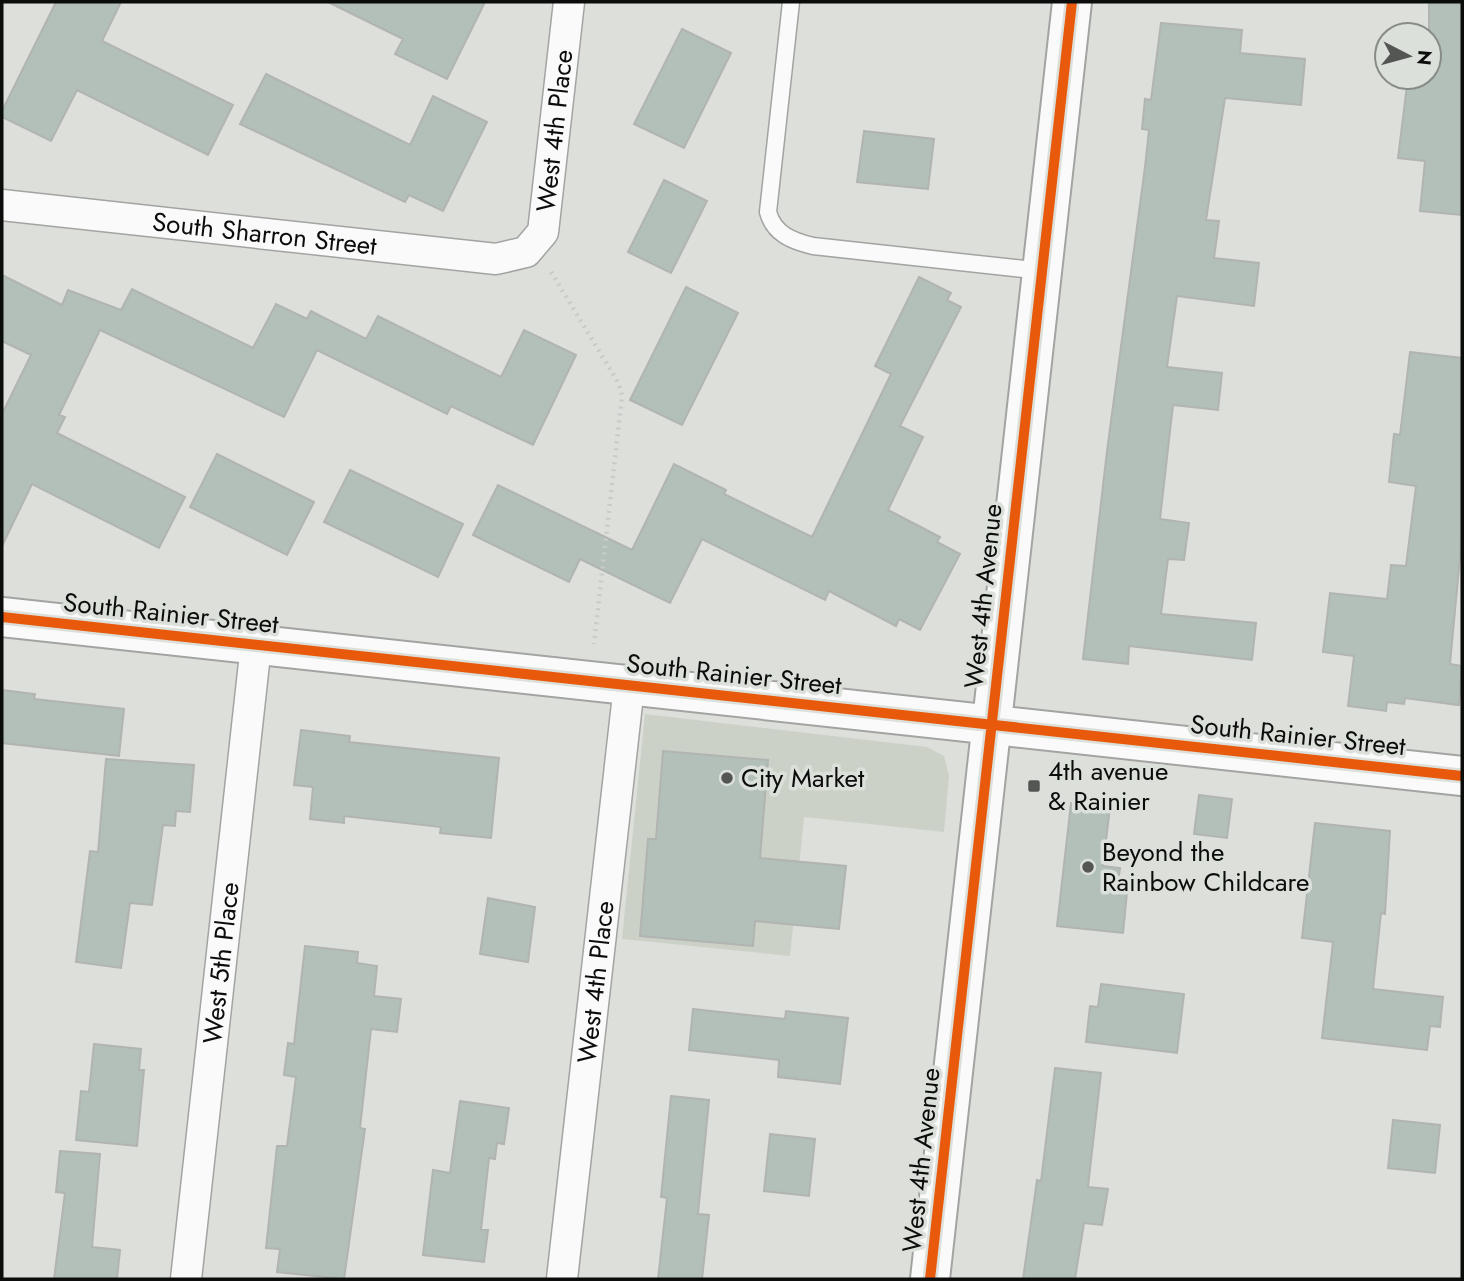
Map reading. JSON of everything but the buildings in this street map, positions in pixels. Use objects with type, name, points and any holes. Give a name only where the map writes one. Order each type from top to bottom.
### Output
[{"type":"street","name":"West 4th Place","points":[[526,252],[543,232],[569,2]]},
{"type":"street","name":"West 4th Avenue","points":[[930,1279],[1072,2]]},
{"type":"street","name":"South Sharron Street","points":[[2,205],[496,259],[526,252]]},
{"type":"street","name":"South Rainier Street","points":[[2,617],[1462,776]]},
{"type":"street","name":"West 5th Place","points":[[186,1279],[256,645]]},
{"type":"street","name":"West 4th Place","points":[[562,1279],[629,685]]},
{"type":"lane","points":[[791,2],[768,212],[771,224],[795,242],[813,246],[1042,271]]},
{"type":"path","points":[[526,252],[556,276],[619,384],[622,396],[590,681]]},
{"type":"shaded area","points":[[645,714],[927,747],[944,756],[949,776],[944,832],[804,817],[790,956],[622,939]]},
{"type":"cycle path","points":[[930,1279],[1072,2]]},
{"type":"cycle path","points":[[2,617],[1462,776]]},
{"type":"place","name":"City Market","points":[[727,778]]},
{"type":"place","name":"4th avenue & Rainier","points":[[1034,786]]},
{"type":"place","name":"Beyond the Rainbow Childcare","points":[[1088,867]]}]
